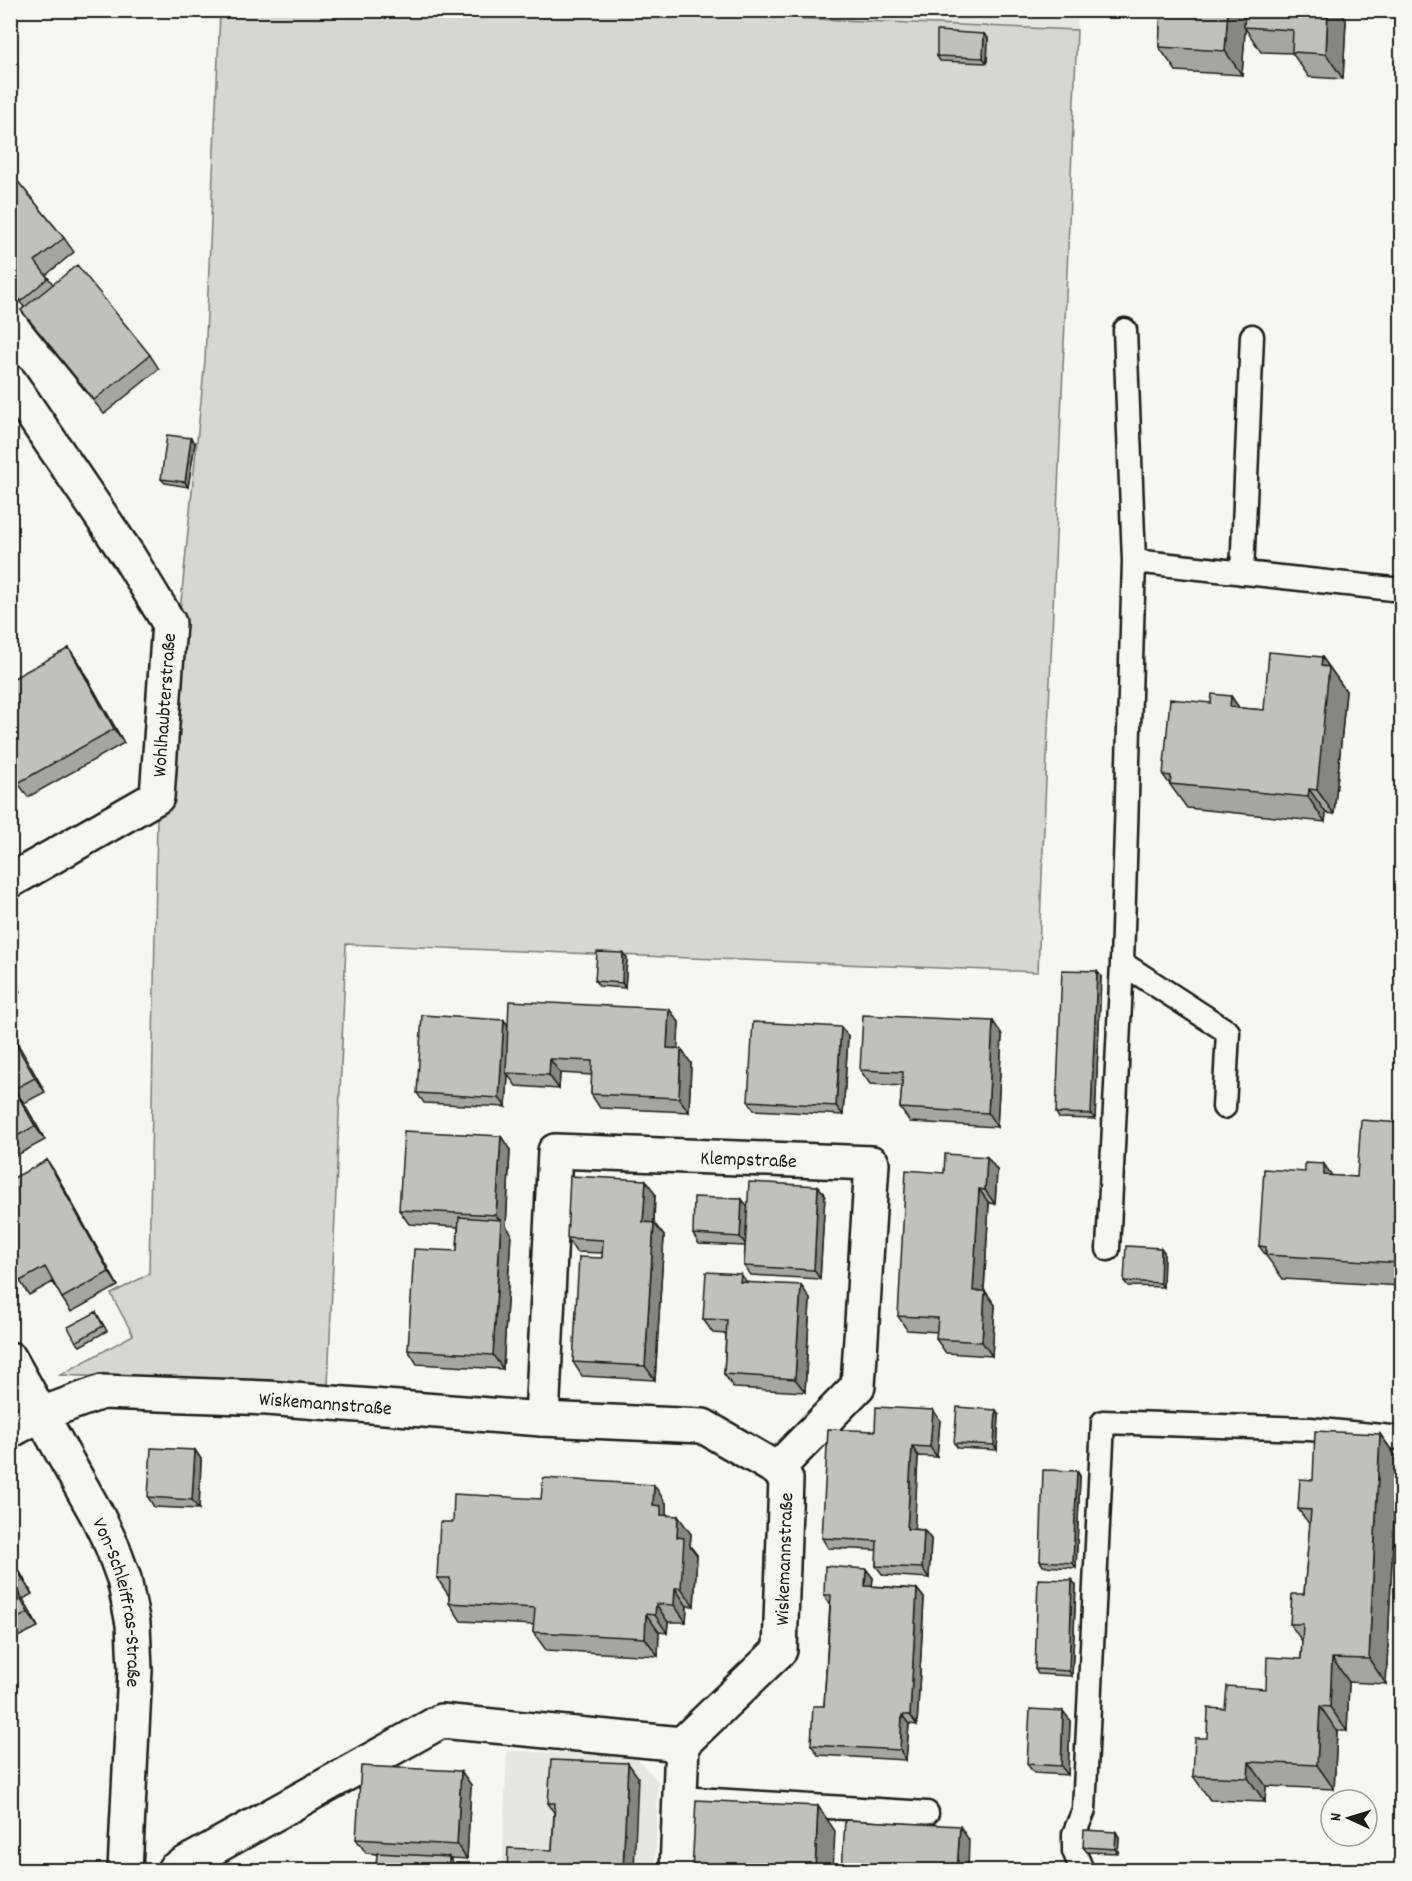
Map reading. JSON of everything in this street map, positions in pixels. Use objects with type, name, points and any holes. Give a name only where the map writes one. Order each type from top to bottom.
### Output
[{"type":"street","name":"Wohlhaubterstraße","points":[[10,382],[129,557],[169,623],[157,797],[10,881]]},
{"type":"street","name":"Klempstraße","points":[[542,1419],[555,1150],[872,1163],[858,1386],[777,1469]]},
{"type":"street","name":"Von-Schleiffras-Straße","points":[[10,1359],[112,1546],[124,1579],[133,1624],[135,1670],[125,1870]]},
{"type":"street","name":"Wiskemannstraße","points":[[10,1431],[41,1414],[102,1392],[267,1398],[542,1419],[703,1426],[777,1469],[786,1479],[780,1650],[682,1744]]},
{"type":"street","points":[[174,1870],[441,1720],[682,1744],[678,1870]]},
{"type":"lane","points":[[1108,1248],[1122,963],[1134,561],[1125,330]]},
{"type":"lane","points":[[1242,573],[1252,336]]},
{"type":"lane","points":[[1134,561],[1401,590]]},
{"type":"lane","points":[[1122,963],[1228,1032],[1224,1107]]},
{"type":"lane","points":[[1082,1870],[1074,1851],[1074,1834],[1084,1810],[1103,1422],[1310,1430],[1401,1438]]},
{"type":"lane","points":[[680,1798],[927,1813]]},
{"type":"shaded area","points":[[791,10],[1078,11],[1077,30],[791,18]]},
{"type":"shaded area","points":[[791,10],[791,18],[1077,30],[1038,972],[346,944],[328,1386],[60,1375],[133,1335],[111,1294],[149,1274],[157,817],[170,809],[180,612],[205,360],[220,11]]},
{"type":"shaded area","points":[[507,1751],[635,1756],[658,1781],[655,1870],[502,1870]]},
{"type":"building","points":[[1161,10],[1228,10],[1225,51],[1159,47]]},
{"type":"building","points":[[1245,10],[1328,10],[1326,54],[1292,52],[1293,30],[1244,27]]},
{"type":"building","points":[[937,31],[984,34],[983,58],[937,56]]},
{"type":"building","points":[[10,172],[64,238],[35,261],[48,278],[21,301],[10,288]]},
{"type":"building","points":[[77,265],[150,355],[94,400],[21,310]]},
{"type":"building","points":[[167,435],[191,438],[185,482],[161,479]]},
{"type":"building","points":[[69,648],[114,729],[18,783],[10,770],[10,680]]},
{"type":"building","points":[[1269,652],[1322,657],[1321,666],[1329,667],[1317,790],[1309,789],[1308,797],[1170,784],[1171,776],[1163,775],[1170,699],[1211,703],[1212,694],[1231,696],[1230,707],[1264,710]]},
{"type":"building","points":[[597,952],[623,953],[622,983],[595,981]]},
{"type":"building","points":[[1062,970],[1097,971],[1091,1114],[1056,1113]]},
{"type":"building","points":[[509,1001],[669,1009],[667,1048],[681,1049],[679,1098],[591,1094],[592,1061],[550,1059],[549,1075],[506,1073]]},
{"type":"building","points":[[422,1015],[504,1020],[499,1098],[417,1093]]},
{"type":"building","points":[[863,1015],[993,1021],[988,1113],[900,1108],[903,1072],[860,1070]]},
{"type":"building","points":[[753,1022],[841,1027],[836,1106],[748,1101]]},
{"type":"building","points":[[10,1034],[35,1078],[14,1089],[35,1126],[10,1140]]},
{"type":"building","points":[[1361,1120],[1401,1123],[1401,1263],[1266,1255],[1266,1247],[1259,1246],[1264,1169],[1305,1172],[1305,1163],[1324,1164],[1324,1175],[1357,1177]]},
{"type":"building","points":[[404,1131],[501,1136],[496,1215],[399,1210]]},
{"type":"building","points":[[945,1154],[987,1157],[985,1190],[979,1189],[973,1291],[985,1291],[982,1342],[936,1339],[938,1318],[898,1316],[906,1170],[944,1173]]},
{"type":"building","points":[[47,1160],[109,1272],[62,1298],[45,1267],[20,1281],[10,1265],[10,1180]]},
{"type":"building","points":[[570,1176],[646,1180],[643,1222],[654,1223],[645,1366],[573,1362],[579,1257],[602,1258],[603,1240],[567,1238]]},
{"type":"building","points":[[749,1182],[818,1186],[814,1270],[744,1266]]},
{"type":"building","points":[[694,1197],[742,1199],[740,1237],[693,1234]]},
{"type":"building","points":[[459,1217],[501,1220],[493,1355],[408,1350],[414,1249],[457,1251]]},
{"type":"building","points":[[1126,1246],[1161,1248],[1160,1283],[1124,1281]]},
{"type":"building","points":[[706,1272],[741,1274],[740,1282],[801,1285],[795,1379],[724,1374],[727,1320],[703,1319]]},
{"type":"building","points":[[96,1312],[103,1326],[76,1342],[68,1327]]},
{"type":"building","points":[[876,1407],[933,1410],[930,1447],[912,1446],[907,1529],[924,1530],[922,1568],[876,1566],[877,1541],[822,1538],[828,1429],[875,1431]]},
{"type":"building","points":[[957,1407],[996,1410],[994,1445],[954,1443]]},
{"type":"building","points":[[1315,1431],[1380,1434],[1369,1659],[1332,1658],[1330,1707],[1320,1706],[1317,1765],[1249,1762],[1248,1778],[1193,1776],[1195,1738],[1207,1738],[1208,1708],[1225,1709],[1227,1686],[1266,1689],[1267,1657],[1301,1659],[1303,1624],[1290,1624],[1292,1594],[1304,1594],[1311,1510],[1298,1509],[1300,1479],[1313,1480]]},
{"type":"building","points":[[151,1448],[195,1450],[192,1500],[148,1497]]},
{"type":"building","points":[[1043,1470],[1077,1471],[1073,1563],[1040,1561]]},
{"type":"building","points":[[543,1478],[654,1485],[653,1505],[661,1506],[661,1515],[678,1516],[677,1537],[684,1538],[681,1588],[675,1588],[674,1605],[656,1604],[655,1615],[646,1614],[645,1638],[533,1632],[535,1608],[449,1603],[450,1578],[437,1578],[440,1522],[453,1522],[454,1494],[541,1499]]},
{"type":"building","points":[[10,1560],[23,1580],[13,1585],[28,1613],[10,1622]]},
{"type":"building","points":[[825,1566],[866,1569],[865,1586],[917,1589],[910,1715],[902,1715],[900,1750],[811,1745],[813,1706],[824,1706],[831,1595],[824,1595]]},
{"type":"building","points":[[1038,1579],[1072,1580],[1069,1671],[1035,1669]]},
{"type":"building","points":[[1030,1709],[1063,1711],[1061,1766],[1027,1764]]},
{"type":"building","points":[[551,1760],[628,1763],[623,1870],[507,1870],[508,1848],[552,1850],[555,1803],[548,1803]]},
{"type":"building","points":[[361,1766],[461,1771],[457,1845],[356,1839]]},
{"type":"building","points":[[696,1800],[818,1806],[815,1870],[692,1870]]},
{"type":"building","points":[[845,1820],[960,1826],[957,1870],[842,1870]]},
{"type":"building","points":[[1084,1830],[1116,1832],[1115,1849],[1083,1847]]},
{"type":"building","points":[[377,1853],[449,1857],[449,1870],[376,1870]]}]
